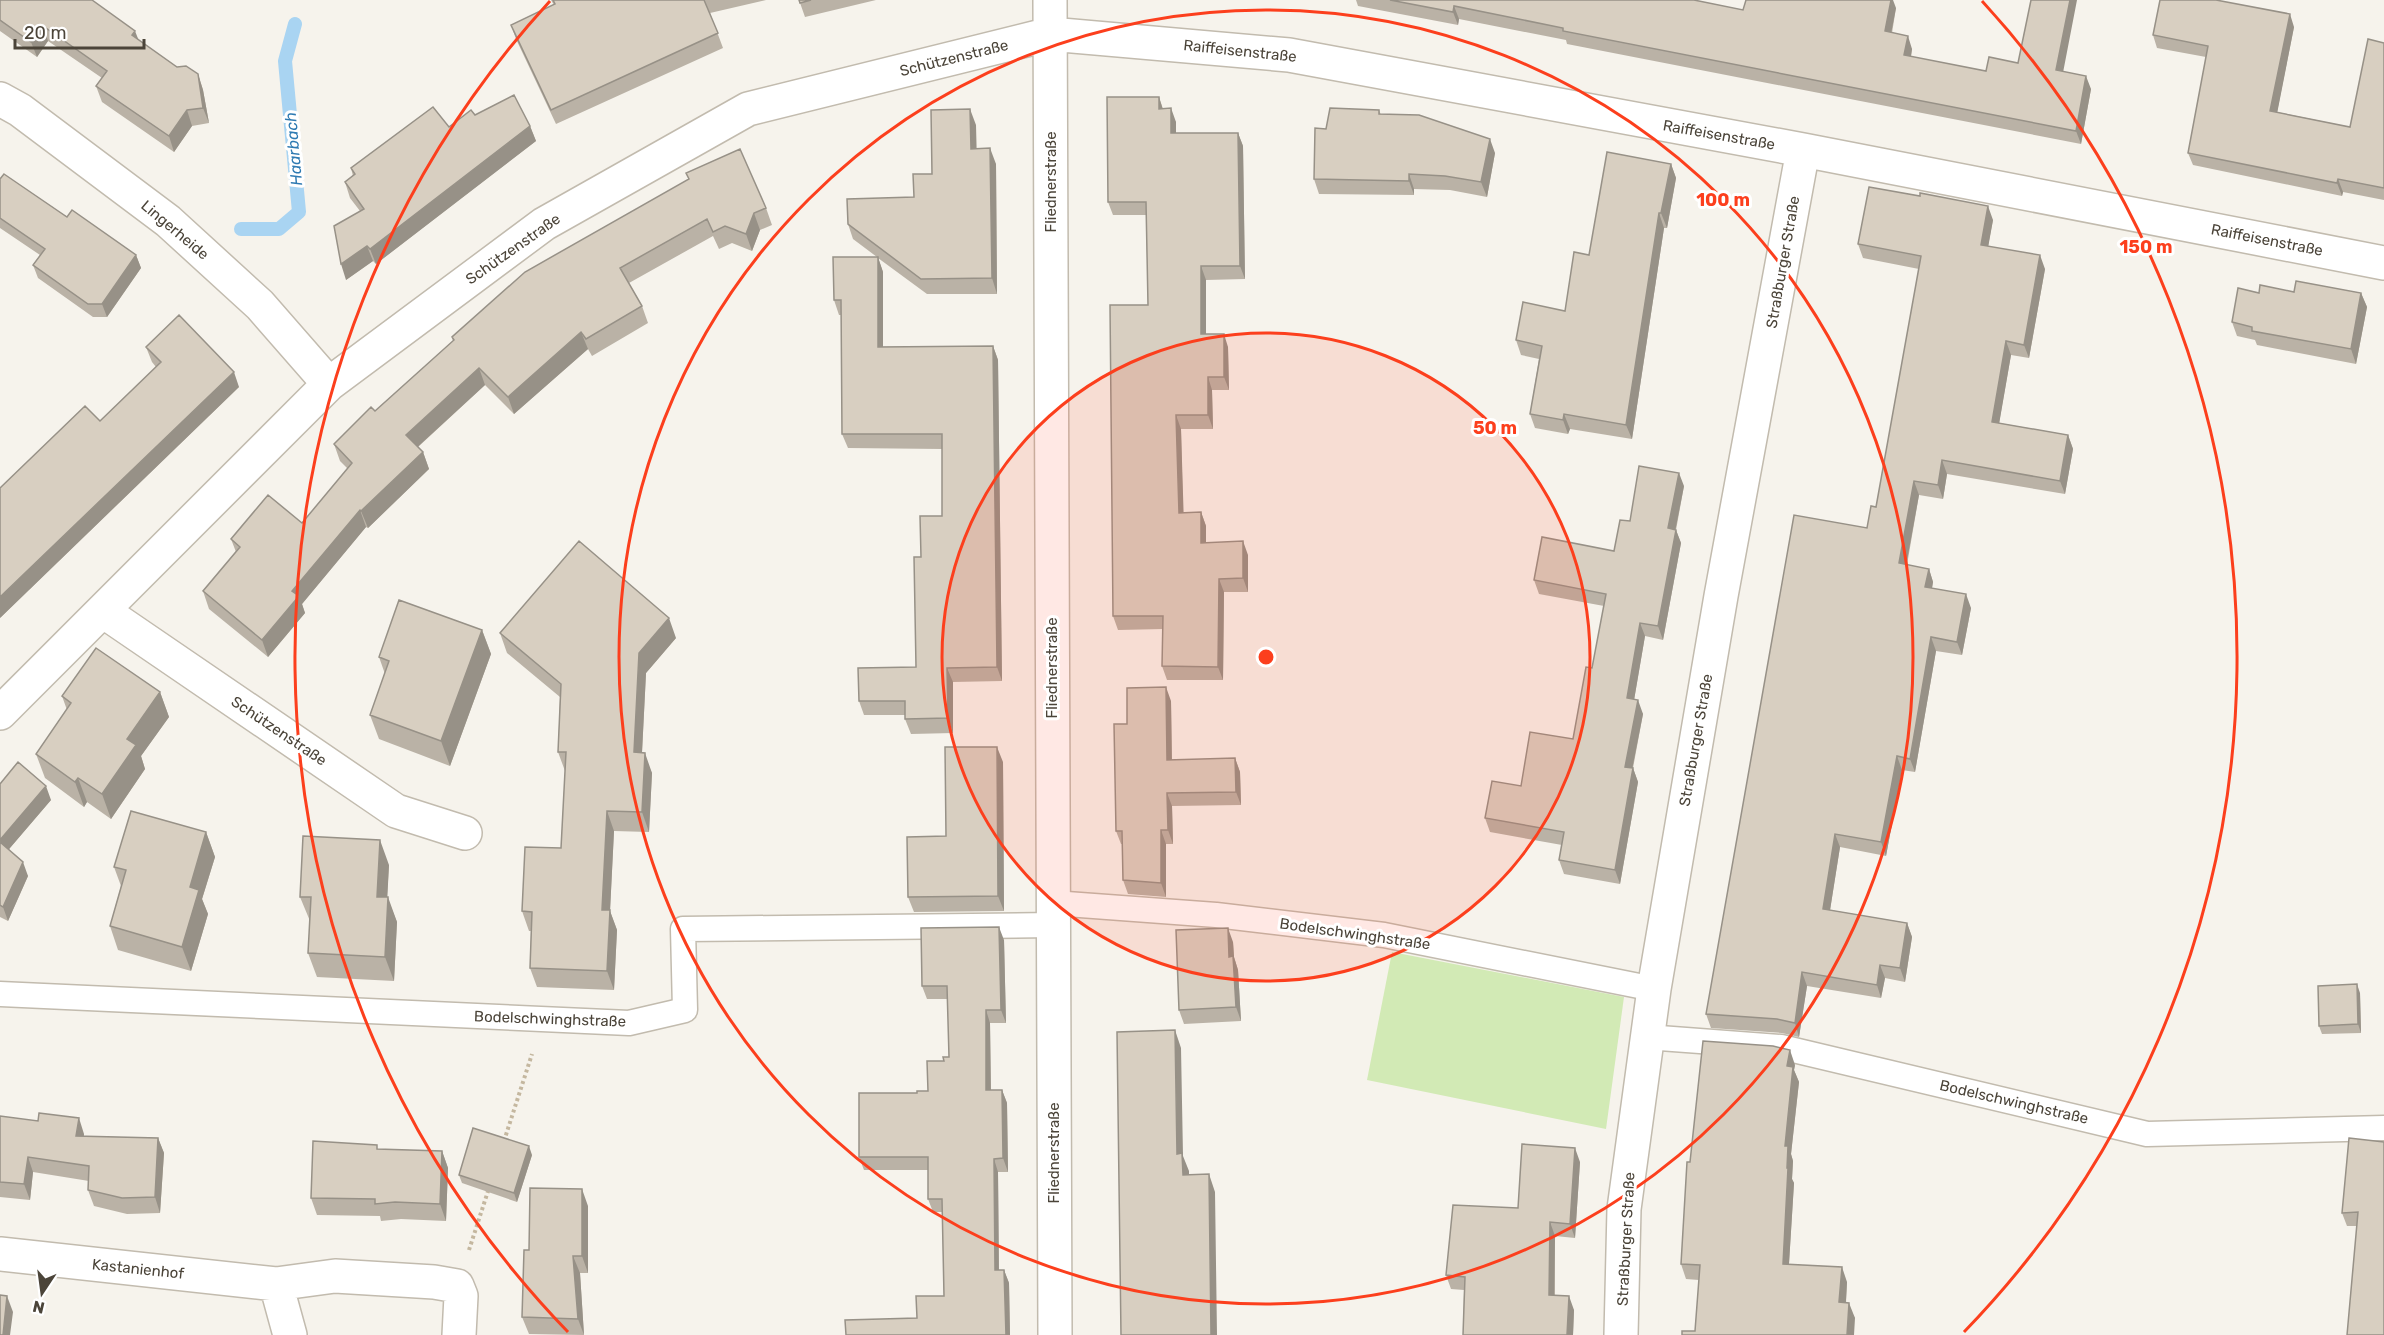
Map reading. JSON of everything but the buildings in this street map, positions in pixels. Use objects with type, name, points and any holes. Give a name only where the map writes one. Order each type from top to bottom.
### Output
[{"type":"street","name":"Fliednerstraße","points":[[1050,0],[1055,1335]]},
{"type":"street","name":"Raiffeisenstraße","points":[[1050,34],[1289,55],[1803,150],[2384,263]]},
{"type":"street","name":"Schützenstraße","points":[[0,713],[329,384],[544,224],[748,109],[1050,34]]},
{"type":"street","name":"Lingerheide","points":[[0,99],[20,110],[168,221],[260,305],[329,384]]},
{"type":"street","name":"Straßburger Straße","points":[[1621,1335],[1624,1209],[1646,1037],[1719,608],[1803,150]]},
{"type":"street","name":"Schützenstraße","points":[[103,611],[396,812],[465,833]]},
{"type":"street","name":"Kastanienhof","points":[[0,1254],[276,1284],[335,1276],[434,1282],[457,1286]]},
{"type":"street","points":[[276,1284],[290,1335]]},
{"type":"street","points":[[457,1286],[461,1296],[459,1335]]},
{"type":"lane","name":"Bodelschwinghstraße","points":[[0,994],[629,1023],[685,1010],[683,930],[1053,914],[1216,915],[1384,935],[1654,989]]},
{"type":"lane","name":"Bodelschwinghstraße","points":[[1646,1037],[1781,1047],[2147,1134],[2384,1128]]},
{"type":"path","points":[[504,1142],[543,1019]]},
{"type":"path","points":[[457,1286],[489,1186]]},
{"type":"green space","points":[[1392,952],[1624,997],[1606,1129],[1367,1080]]},
{"type":"waterway","name":"Haarbach","points":[[241,229],[279,229],[299,212],[285,61],[295,24]]}]
